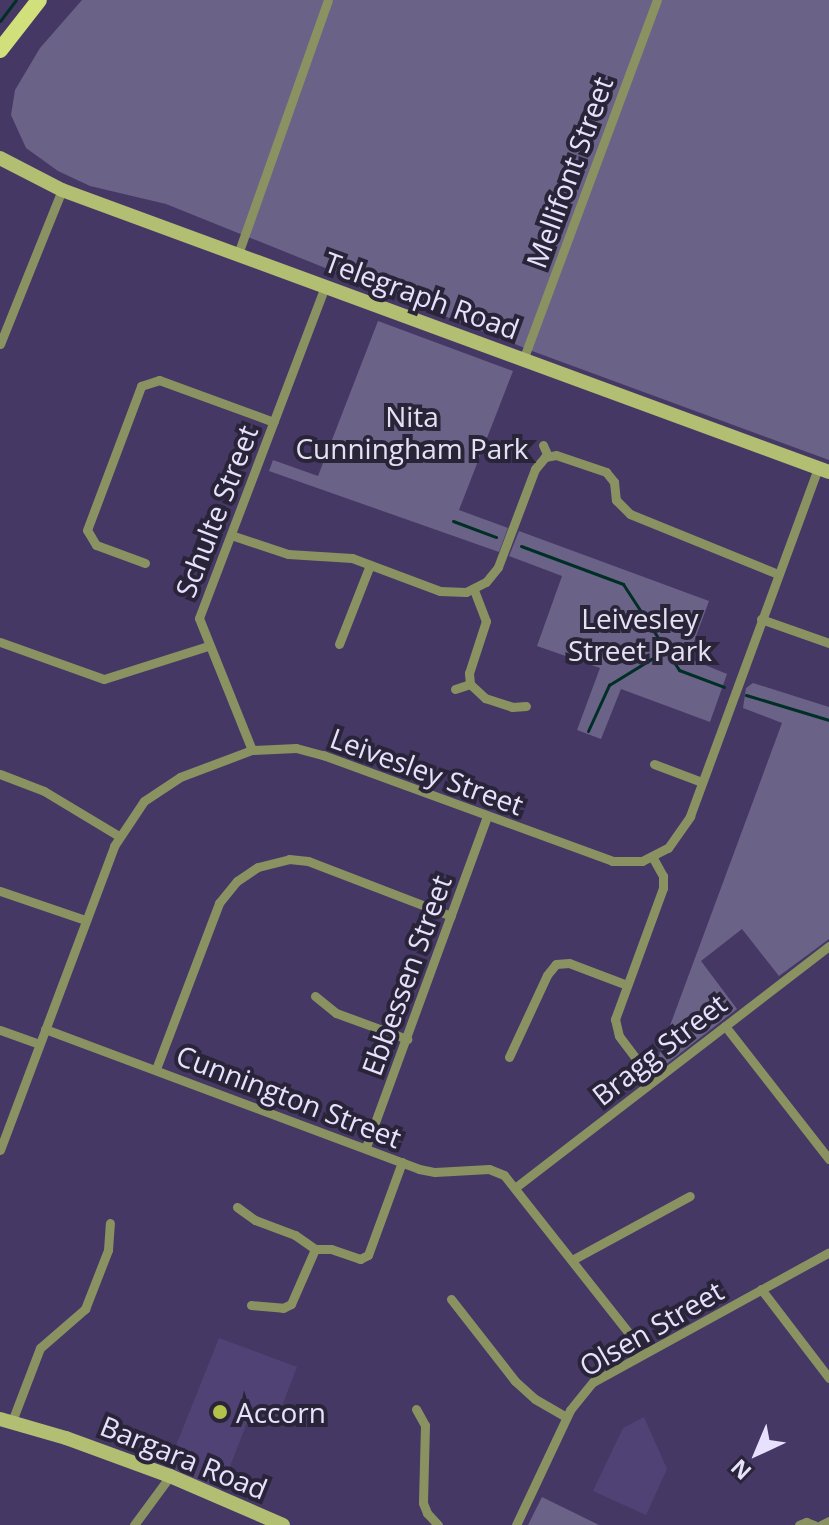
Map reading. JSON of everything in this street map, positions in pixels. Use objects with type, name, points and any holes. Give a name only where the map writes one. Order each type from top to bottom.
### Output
[{"type":"main road","points":[[0,50],[39,0]]},
{"type":"street","points":[[238,254],[328,0]]},
{"type":"street","name":"Mellifont Street","points":[[523,360],[657,0]]},
{"type":"street","name":"Telegraph Road","points":[[0,158],[62,190],[824,470]]},
{"type":"street","points":[[0,344],[62,190]]},
{"type":"street","name":"Schulte Street","points":[[252,750],[199,618],[325,287]]},
{"type":"street","points":[[145,563],[100,547],[86,537],[88,521],[139,389],[146,379],[163,381],[274,422]]},
{"type":"street","points":[[543,445],[548,456]]},
{"type":"street","points":[[231,535],[288,554],[333,554],[440,591],[474,590],[498,567],[535,469],[548,456],[562,456],[606,472],[614,482],[616,500],[630,514],[778,574]]},
{"type":"street","points":[[653,1081],[616,1031],[615,1019],[663,888],[663,876],[653,858],[680,834],[778,574],[824,470]]},
{"type":"street","points":[[339,644],[370,565]]},
{"type":"street","points":[[474,590],[486,621],[469,673],[470,684],[485,698],[512,707],[526,706]]},
{"type":"street","points":[[761,619],[829,643]]},
{"type":"street","points":[[0,642],[104,679],[208,646]]},
{"type":"street","points":[[455,689],[470,684]]},
{"type":"street","name":"Leivesley Street","points":[[0,1150],[119,836],[144,801],[160,787],[252,750],[283,747],[310,751],[612,861],[631,863],[653,858]]},
{"type":"street","points":[[654,764],[702,782]]},
{"type":"street","points":[[0,774],[44,791],[119,836]]},
{"type":"street","name":"Ebbessen Street","points":[[366,1147],[487,817]]},
{"type":"street","points":[[156,1069],[219,903],[237,881],[258,867],[289,859],[308,861],[451,916]]},
{"type":"street","points":[[0,891],[85,920]]},
{"type":"street","name":"Bragg Street","points":[[516,1187],[829,946]]},
{"type":"street","points":[[509,1057],[554,960],[627,985]]},
{"type":"street","points":[[315,996],[336,1013],[407,1039]]},
{"type":"street","points":[[725,1026],[829,1159]]},
{"type":"street","name":"Cunnington Street","points":[[45,1029],[402,1162],[435,1172],[489,1169],[504,1175],[516,1187]]},
{"type":"street","points":[[0,1030],[39,1044]]},
{"type":"street","points":[[237,1207],[255,1220],[295,1235],[315,1249],[331,1249],[360,1259],[368,1255],[402,1162]]},
{"type":"street","points":[[516,1187],[644,1352]]},
{"type":"street","points":[[572,1260],[690,1196]]},
{"type":"street","points":[[6,1417],[40,1348],[85,1309],[108,1250],[110,1223]]},
{"type":"street","points":[[251,1305],[283,1308],[294,1301],[315,1249]]},
{"type":"street","name":"Olsen Street","points":[[516,1525],[566,1417],[593,1382],[829,1252]]},
{"type":"street","points":[[761,1289],[829,1378]]},
{"type":"street","points":[[451,1299],[515,1381],[535,1399],[566,1417]]},
{"type":"street","points":[[416,1409],[425,1425],[423,1503],[438,1525]]},
{"type":"street","name":"Bargara Road","points":[[6,1417],[170,1476],[283,1525]]},
{"type":"street","points":[[134,1525],[170,1476]]},
{"type":"street","points":[[821,1525],[829,1521]]},
{"type":"street","points":[[799,1525],[806,1522],[814,1525]]},
{"type":"shaded area","name":"Accorn","points":[[219,1338],[297,1367],[278,1416],[253,1407],[219,1495],[165,1473]]},
{"type":"shaded area","points":[[644,1417],[667,1469],[646,1515],[593,1491],[623,1428]]},
{"type":"green space","points":[[82,0],[829,0],[829,460],[532,351],[166,204],[90,186],[58,171],[26,148],[11,115],[15,90],[40,48]]},
{"type":"green space","name":"Nita Cunningham Park","points":[[378,321],[513,371],[459,510],[508,528],[499,552],[269,471],[273,460],[318,476]]},
{"type":"green space","name":"Leivesley Street Park","points":[[519,531],[709,601],[688,658],[727,674],[710,722],[621,689],[601,739],[577,730],[600,668],[537,646],[562,576],[509,556]]},
{"type":"green space","points":[[753,683],[829,707],[829,939],[779,976],[742,929],[701,961],[737,1009],[664,1066],[658,1058],[782,723],[743,708],[746,688]]},
{"type":"green space","points":[[542,1497],[599,1525],[528,1525]]},
{"type":"waterway","points":[[0,21],[16,0]]},
{"type":"waterway","points":[[453,521],[496,537]]},
{"type":"waterway","points":[[521,546],[623,584],[679,670],[724,687]]},
{"type":"waterway","points":[[588,731],[609,685],[666,650]]},
{"type":"waterway","points":[[746,695],[829,720]]},
{"type":"place","name":"Accorn","points":[[220,1412]]}]
